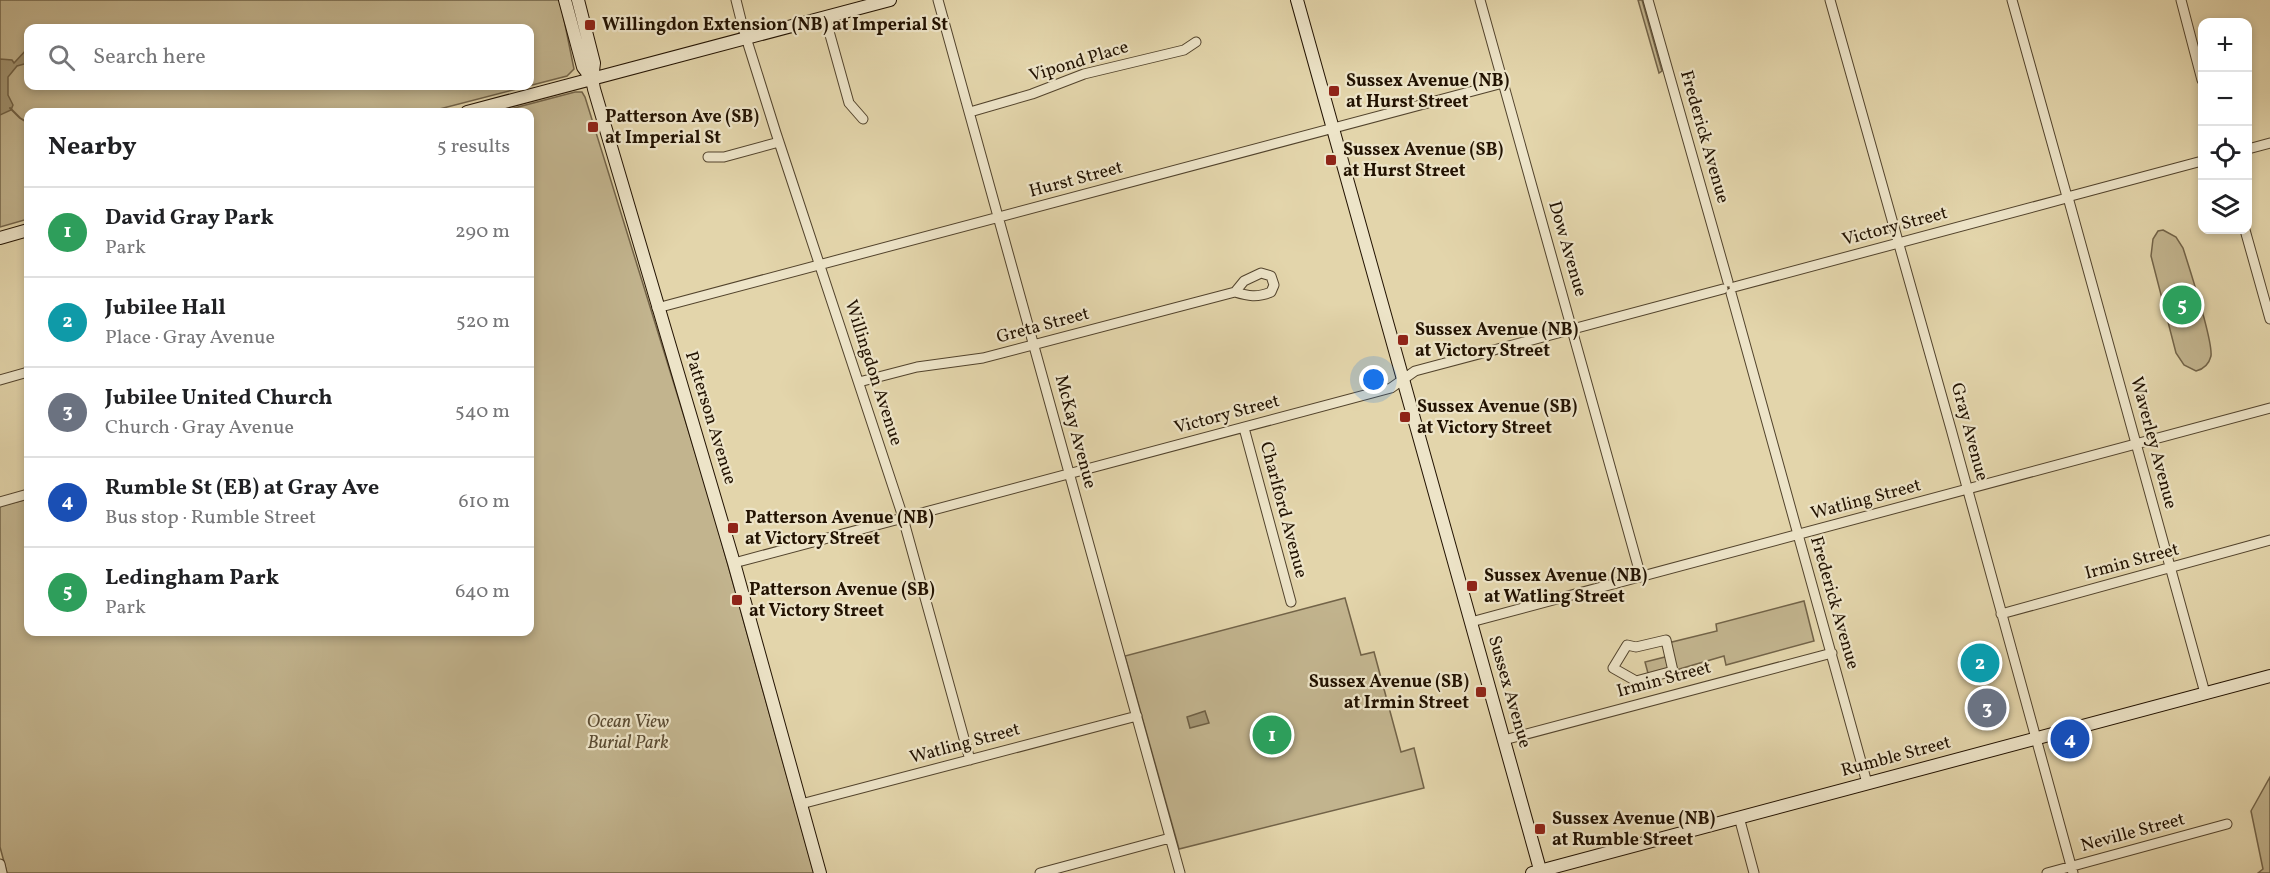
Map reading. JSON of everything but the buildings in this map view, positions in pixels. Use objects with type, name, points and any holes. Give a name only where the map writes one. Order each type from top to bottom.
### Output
[{"type":"street","points":[[565,0],[583,67],[592,79]]},
{"type":"street","points":[[578,0],[594,63],[592,79]]},
{"type":"street","name":"Willingdon Avenue","points":[[736,0],[779,142],[903,519],[970,760]]},
{"type":"street","points":[[482,108],[890,0]]},
{"type":"street","name":"McKay Avenue","points":[[938,0],[1180,873]]},
{"type":"street","name":"Sussex Avenue","points":[[1297,0],[1504,740],[1538,872]]},
{"type":"street","name":"Dow Avenue","points":[[1480,0],[1641,577]]},
{"type":"street","name":"Frederick Avenue","points":[[1648,0],[1867,783]]},
{"type":"street","name":"Gray Avenue","points":[[1830,0],[2072,870]]},
{"type":"street","name":"Waverley Avenue","points":[[2012,0],[2205,693]]},
{"type":"street","points":[[2181,0],[2200,72]]},
{"type":"street","points":[[825,17],[849,103],[863,119]]},
{"type":"street","name":"Vipond Place","points":[[970,112],[1032,94],[1084,74],[1184,50],[1197,42]]},
{"type":"street","name":"Patterson Avenue","points":[[592,79],[657,308],[734,563],[820,873]]},
{"type":"street","name":"Hurst Street","points":[[657,308],[1503,83]]},
{"type":"street","points":[[708,157],[724,157],[779,142]]},
{"type":"street","points":[[2252,148],[2270,143]]},
{"type":"street","name":"Victory Street","points":[[734,563],[1391,388],[1415,371],[1572,331],[2198,162]]},
{"type":"street","points":[[0,238],[24,231]]},
{"type":"street","points":[[2246,234],[2270,319]]},
{"type":"street","name":"Greta Street","points":[[859,382],[917,367],[972,361],[1234,292]]},
{"type":"street","points":[[0,380],[24,373]]},
{"type":"street","name":"Watling Street","points":[[1471,622],[2270,408]]},
{"type":"street","name":"Charlford Avenue","points":[[1244,428],[1291,602]]},
{"type":"street","points":[[0,502],[24,495]]},
{"type":"street","name":"Irmin Street","points":[[2001,614],[2270,540]]},
{"type":"street","points":[[1666,640],[1673,671],[1636,681],[1613,668],[1627,645],[1636,647],[1666,640]]},
{"type":"street","name":"Irmin Street","points":[[1504,740],[1832,653]]},
{"type":"street","name":"Rumble Street","points":[[1538,872],[2270,676]]},
{"type":"street","name":"Watling Street","points":[[801,804],[1137,717]]},
{"type":"street","points":[[1739,817],[1754,873]]},
{"type":"street","name":"Neville Street","points":[[2047,873],[2072,870],[2227,824]]},
{"type":"street","points":[[1040,873],[1170,838]]},
{"type":"street","points":[[0,864],[2,873]]},
{"type":"green space","points":[[0,0],[560,0],[574,69],[567,76],[534,85],[534,24],[24,24],[24,90],[513,90],[443,108],[24,108],[24,220],[0,227]]},
{"type":"green space","points":[[1638,0],[1642,0],[1662,71],[1659,73]]},
{"type":"green space","name":"Ocean View Burial Park","points":[[575,92],[582,92],[585,97],[709,497],[814,873],[7,873],[0,847],[0,506],[24,500],[24,636],[534,636],[534,108],[514,108]]},
{"type":"green space","points":[[2163,230],[2176,237],[2183,248],[2208,335],[2211,348],[2210,359],[2204,367],[2196,371],[2184,365],[2176,353],[2151,256],[2153,239],[2158,231]]},
{"type":"green space","points":[[1345,598],[1361,655],[1374,652],[1401,752],[1414,748],[1424,788],[1179,849],[1125,656]]},
{"type":"green space","points":[[1804,601],[1814,641],[1726,665],[1724,656],[1676,670],[1669,645],[1672,642],[1717,631],[1716,624]]},
{"type":"green space","points":[[1669,656],[1673,671],[1649,677],[1645,662]]},
{"type":"green space","points":[[2270,777],[2270,873],[2258,873],[2263,869],[2251,811]]},
{"type":"shaded area","points":[[24,52],[24,64],[17,66],[8,77],[8,95],[13,105],[11,110],[0,115],[0,59],[12,60],[14,63]]},
{"type":"shaded area","points":[[1205,711],[1209,723],[1190,728],[1187,717]]},
{"type":"waterway","points":[[10,108],[24,120]]},
{"type":"place","name":"Willingdon Extension (NB) at Imperial St","points":[[590,25]]},
{"type":"place","name":"Sussex Avenue (NB) at Hurst Street","points":[[1334,91]]},
{"type":"place","name":"Patterson Ave (SB) at Imperial St","points":[[593,127]]},
{"type":"place","name":"Sussex Avenue (SB) at Hurst Street","points":[[1331,160]]},
{"type":"place","name":"Ledingham Park","points":[[2182,305]]},
{"type":"place","name":"Sussex Avenue (NB) at Victory Street","points":[[1403,340]]},
{"type":"place","name":"Sussex Avenue (SB) at Victory Street","points":[[1405,417]]},
{"type":"place","name":"Patterson Avenue (NB) at Victory Street","points":[[733,528]]},
{"type":"place","name":"Sussex Avenue (NB) at Watling Street","points":[[1472,586]]},
{"type":"place","name":"Patterson Avenue (SB) at Victory Street","points":[[737,600]]},
{"type":"place","name":"Jubilee Hall","points":[[1980,663]]},
{"type":"place","name":"Sussex Avenue (SB) at Irmin Street","points":[[1481,692]]},
{"type":"place","name":"Jubilee United Church","points":[[1987,708]]},
{"type":"place","name":"David Gray Park","points":[[1272,735]]},
{"type":"place","name":"Rumble St (EB) at Gray Ave","points":[[2070,739]]},
{"type":"place","name":"Sussex Avenue (NB) at Rumble Street","points":[[1540,829]]}]
